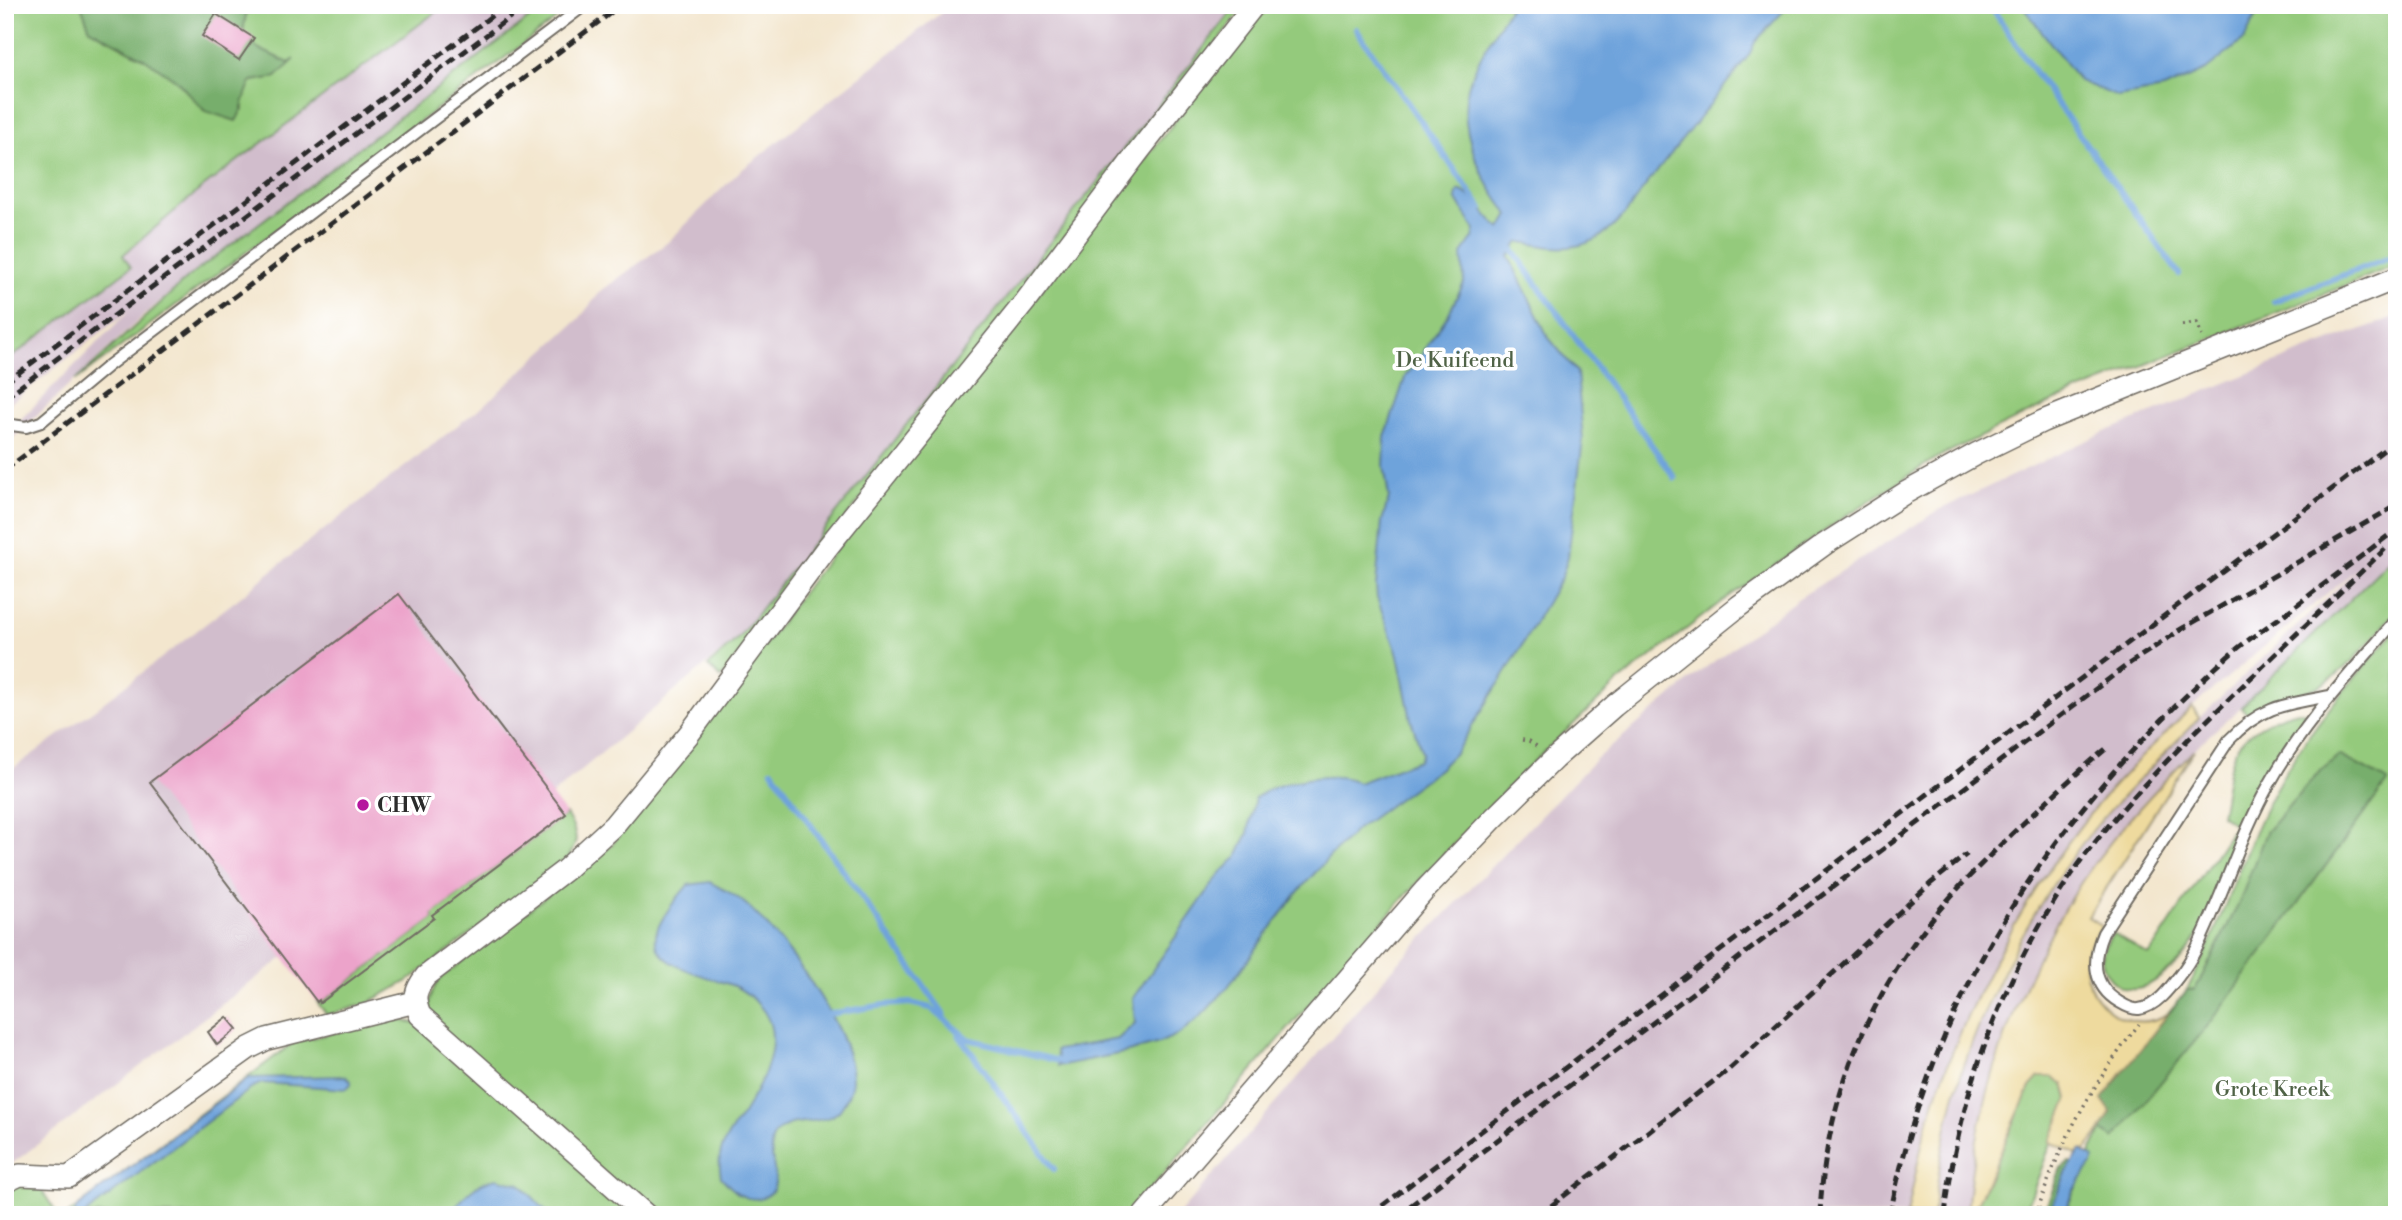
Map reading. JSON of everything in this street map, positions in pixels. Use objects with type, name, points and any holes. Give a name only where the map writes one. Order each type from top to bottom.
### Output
[{"type":"street","points":[[646,1215],[420,1014],[415,1002],[416,989],[426,976],[565,870],[614,825],[689,734],[826,549],[1025,302],[1254,5]]},
{"type":"street","points":[[1144,1215],[1424,891],[1494,818],[1554,759],[1614,706],[1739,606],[1825,544],[1976,454],[2043,421],[2397,278]]},
{"type":"street","points":[[5,1182],[20,1175],[69,1177],[249,1048],[267,1039],[415,1002]]},
{"type":"lane","points":[[5,425],[26,427],[41,422],[108,366],[584,5]]},
{"type":"lane","points":[[2330,696],[2260,713],[2229,740],[2103,933],[2096,950],[2095,967],[2100,986],[2112,998],[2125,1006],[2138,1009],[2155,1002],[2180,976],[2192,957],[2269,785],[2330,696],[2397,619]]},
{"type":"path","points":[[2036,1215],[2056,1160],[2091,1091],[2155,1002]]},
{"type":"shaded area","points":[[445,5],[547,5],[191,275],[145,314],[11,440],[5,435],[131,309],[5,407],[5,362],[131,267],[123,256],[203,187]]},
{"type":"shaded area","points":[[951,5],[1237,5],[739,637],[552,795],[283,958],[5,1169],[5,774],[94,710],[485,404],[579,319],[601,291],[668,242],[739,172]]},
{"type":"shaded area","points":[[2397,316],[2397,553],[2241,707],[2193,750],[2143,802],[2108,845],[2072,897],[2024,985],[1999,1054],[1977,1140],[1967,1215],[1933,1215],[1939,1164],[1955,1094],[1976,1033],[2034,915],[2071,859],[2119,800],[2199,718],[2366,561],[2192,707],[2110,790],[2063,848],[1995,961],[1962,1028],[1928,1121],[1907,1215],[1178,1215],[1397,964],[1596,759],[1701,671],[1799,598],[1939,510],[2105,432]]},
{"type":"green space","points":[[5,5],[81,5],[90,29],[144,58],[176,80],[205,111],[243,110],[243,94],[252,81],[276,77],[288,63],[257,48],[243,31],[246,14],[256,5],[445,5],[203,187],[123,255],[131,267],[5,362]]},
{"type":"green space","points":[[81,5],[256,5],[246,14],[243,31],[257,48],[289,63],[295,59],[276,77],[252,81],[236,121],[205,111],[176,80],[144,58],[90,29]]},
{"type":"green space","points":[[547,5],[575,5],[75,381],[191,275]]},
{"type":"green space","points":[[1237,5],[1246,5],[721,678],[708,666],[739,637]]},
{"type":"green space","name":"De Kuifeend","points":[[1267,5],[2397,5],[2397,265],[2056,400],[1936,458],[1721,602],[1616,684],[1526,769],[1424,875],[1338,971],[1128,1215],[67,1215],[294,1042],[393,1019],[416,1023],[430,1014],[432,994],[442,977],[611,846],[810,582]]},
{"type":"green space","points":[[2397,553],[2397,610],[2361,652],[2341,671],[2319,686],[2267,703],[2248,715],[2241,707]]},
{"type":"green space","name":"Grote Kreek","points":[[2397,629],[2397,1215],[2064,1215],[2110,1114],[2165,1017],[2188,988],[2202,961],[2274,792],[2313,730]]},
{"type":"green space","points":[[2298,711],[2310,714],[2286,745],[2257,795],[2206,919],[2192,945],[2175,965],[2149,985],[2129,989],[2116,984],[2106,973],[2102,959],[2108,940],[2113,933],[2149,955],[2235,825],[2221,815],[2229,770],[2237,747],[2260,726]]},
{"type":"green space","points":[[2339,755],[2388,781],[2211,1022],[2114,1139],[2101,1130],[2111,1112],[2102,1099],[2187,990],[2195,990],[2239,903],[2266,832],[2314,777]]},
{"type":"green space","points":[[566,814],[574,828],[576,840],[563,865],[408,981],[366,1004],[327,1015],[317,1002],[321,1003],[434,918],[432,915]]},
{"type":"green space","points":[[2039,1076],[2053,1077],[2064,1084],[2068,1098],[2024,1215],[1972,1215],[2030,1087]]},
{"type":"green space","points":[[2069,1162],[2085,1166],[2064,1215],[2043,1215],[2061,1168]]},
{"type":"green space","points":[[35,1180],[58,1215],[5,1215],[5,1188]]},
{"type":"sand","points":[[2192,707],[2199,718],[2084,841],[2018,943],[1976,1033],[1955,1094],[1933,1215],[1907,1215],[1925,1132],[1943,1078],[1960,1034],[2002,947],[2052,865],[2080,827],[2119,780]]},
{"type":"sand","points":[[2194,750],[2088,917],[2102,926],[2089,946],[2085,963],[2092,990],[2101,1002],[2112,1012],[2138,1021],[2155,1020],[2168,1014],[2102,1099],[2111,1112],[2085,1151],[2081,1150],[2077,1154],[2050,1142],[2068,1098],[2064,1084],[2053,1077],[2039,1077],[2030,1087],[1972,1215],[1967,1215],[1971,1173],[1988,1091],[2000,1050],[2031,972],[2071,898],[2098,858],[2144,803]]},
{"type":"water","points":[[1511,5],[1789,5],[1755,42],[1749,55],[1614,226],[1593,241],[1581,245],[1552,247],[1519,242],[1509,257],[1548,337],[1577,372],[1583,440],[1568,557],[1562,576],[1456,752],[1439,769],[1357,829],[1330,856],[1297,893],[1227,988],[1181,1033],[1128,1052],[1058,1066],[1056,1050],[1118,1039],[1135,1023],[1133,998],[1219,875],[1237,857],[1248,833],[1255,798],[1272,788],[1306,779],[1341,777],[1358,783],[1419,760],[1422,753],[1411,720],[1398,655],[1377,598],[1382,521],[1389,498],[1384,466],[1385,437],[1406,375],[1419,361],[1448,315],[1464,283],[1462,254],[1475,230],[1456,198],[1458,190],[1471,197],[1501,229],[1509,215],[1490,188],[1475,157],[1465,108],[1474,70]]},
{"type":"water","points":[[2022,5],[2261,5],[2244,40],[2206,70],[2164,89],[2118,97],[2079,81]]},
{"type":"water","points":[[710,882],[731,893],[758,916],[812,983],[841,1035],[852,1080],[848,1096],[840,1110],[833,1115],[825,1119],[790,1124],[776,1133],[771,1149],[774,1187],[770,1194],[755,1199],[743,1196],[721,1177],[720,1161],[726,1139],[766,1071],[772,1047],[768,1018],[756,1002],[740,989],[696,974],[669,961],[660,952],[656,941],[664,916],[688,885]]},
{"type":"water","points":[[346,1076],[351,1084],[346,1089],[262,1083],[253,1087],[84,1215],[75,1215],[76,1208],[249,1078]]},
{"type":"water","points":[[2081,1150],[2094,1158],[2093,1162],[2073,1191],[2064,1215],[2048,1215],[2066,1173]]},
{"type":"water","points":[[496,1178],[520,1184],[550,1215],[450,1215],[469,1192]]},
{"type":"building","points":[[216,14],[254,38],[239,60],[202,36]]},
{"type":"building","name":"CHW","points":[[399,594],[566,814],[320,1003],[150,782]]},
{"type":"building","points":[[227,1017],[237,1029],[217,1045],[208,1032]]},
{"type":"waterway","points":[[1990,5],[2179,274]]},
{"type":"waterway","points":[[1356,29],[1482,209]]},
{"type":"waterway","points":[[1510,246],[1675,478]]},
{"type":"waterway","points":[[2274,301],[2397,255]]},
{"type":"waterway","points":[[772,770],[944,1014]]},
{"type":"waterway","points":[[829,1014],[910,1003],[931,1008],[968,1039],[1063,1062]]},
{"type":"waterway","points":[[959,1035],[1054,1169]]},
{"type":"railway","points":[[5,383],[506,5]]},
{"type":"railway","points":[[5,398],[526,5]]},
{"type":"railway","points":[[5,470],[621,5]]},
{"type":"railway","points":[[1370,1215],[2397,440]]},
{"type":"railway","points":[[2178,631],[2397,505]]},
{"type":"railway","points":[[1890,1215],[1910,1132],[1937,1054],[1971,980],[2010,910],[2055,844],[2106,780],[2162,720],[2223,661],[2397,529]]},
{"type":"railway","points":[[1945,1215],[1952,1165],[1978,1065],[2016,970],[2067,881],[2113,820],[2164,764],[2385,549]]},
{"type":"railway","points":[[1398,1215],[2130,663],[2185,627]]},
{"type":"railway","points":[[1820,1215],[1829,1138],[1850,1064],[1865,1028],[1903,960],[1935,915],[1969,877],[2107,748]]},
{"type":"railway","points":[[1539,1215],[1727,1071],[1930,884],[1967,854]]},
{"type":"place","name":"CHW","points":[[363,805]]}]
